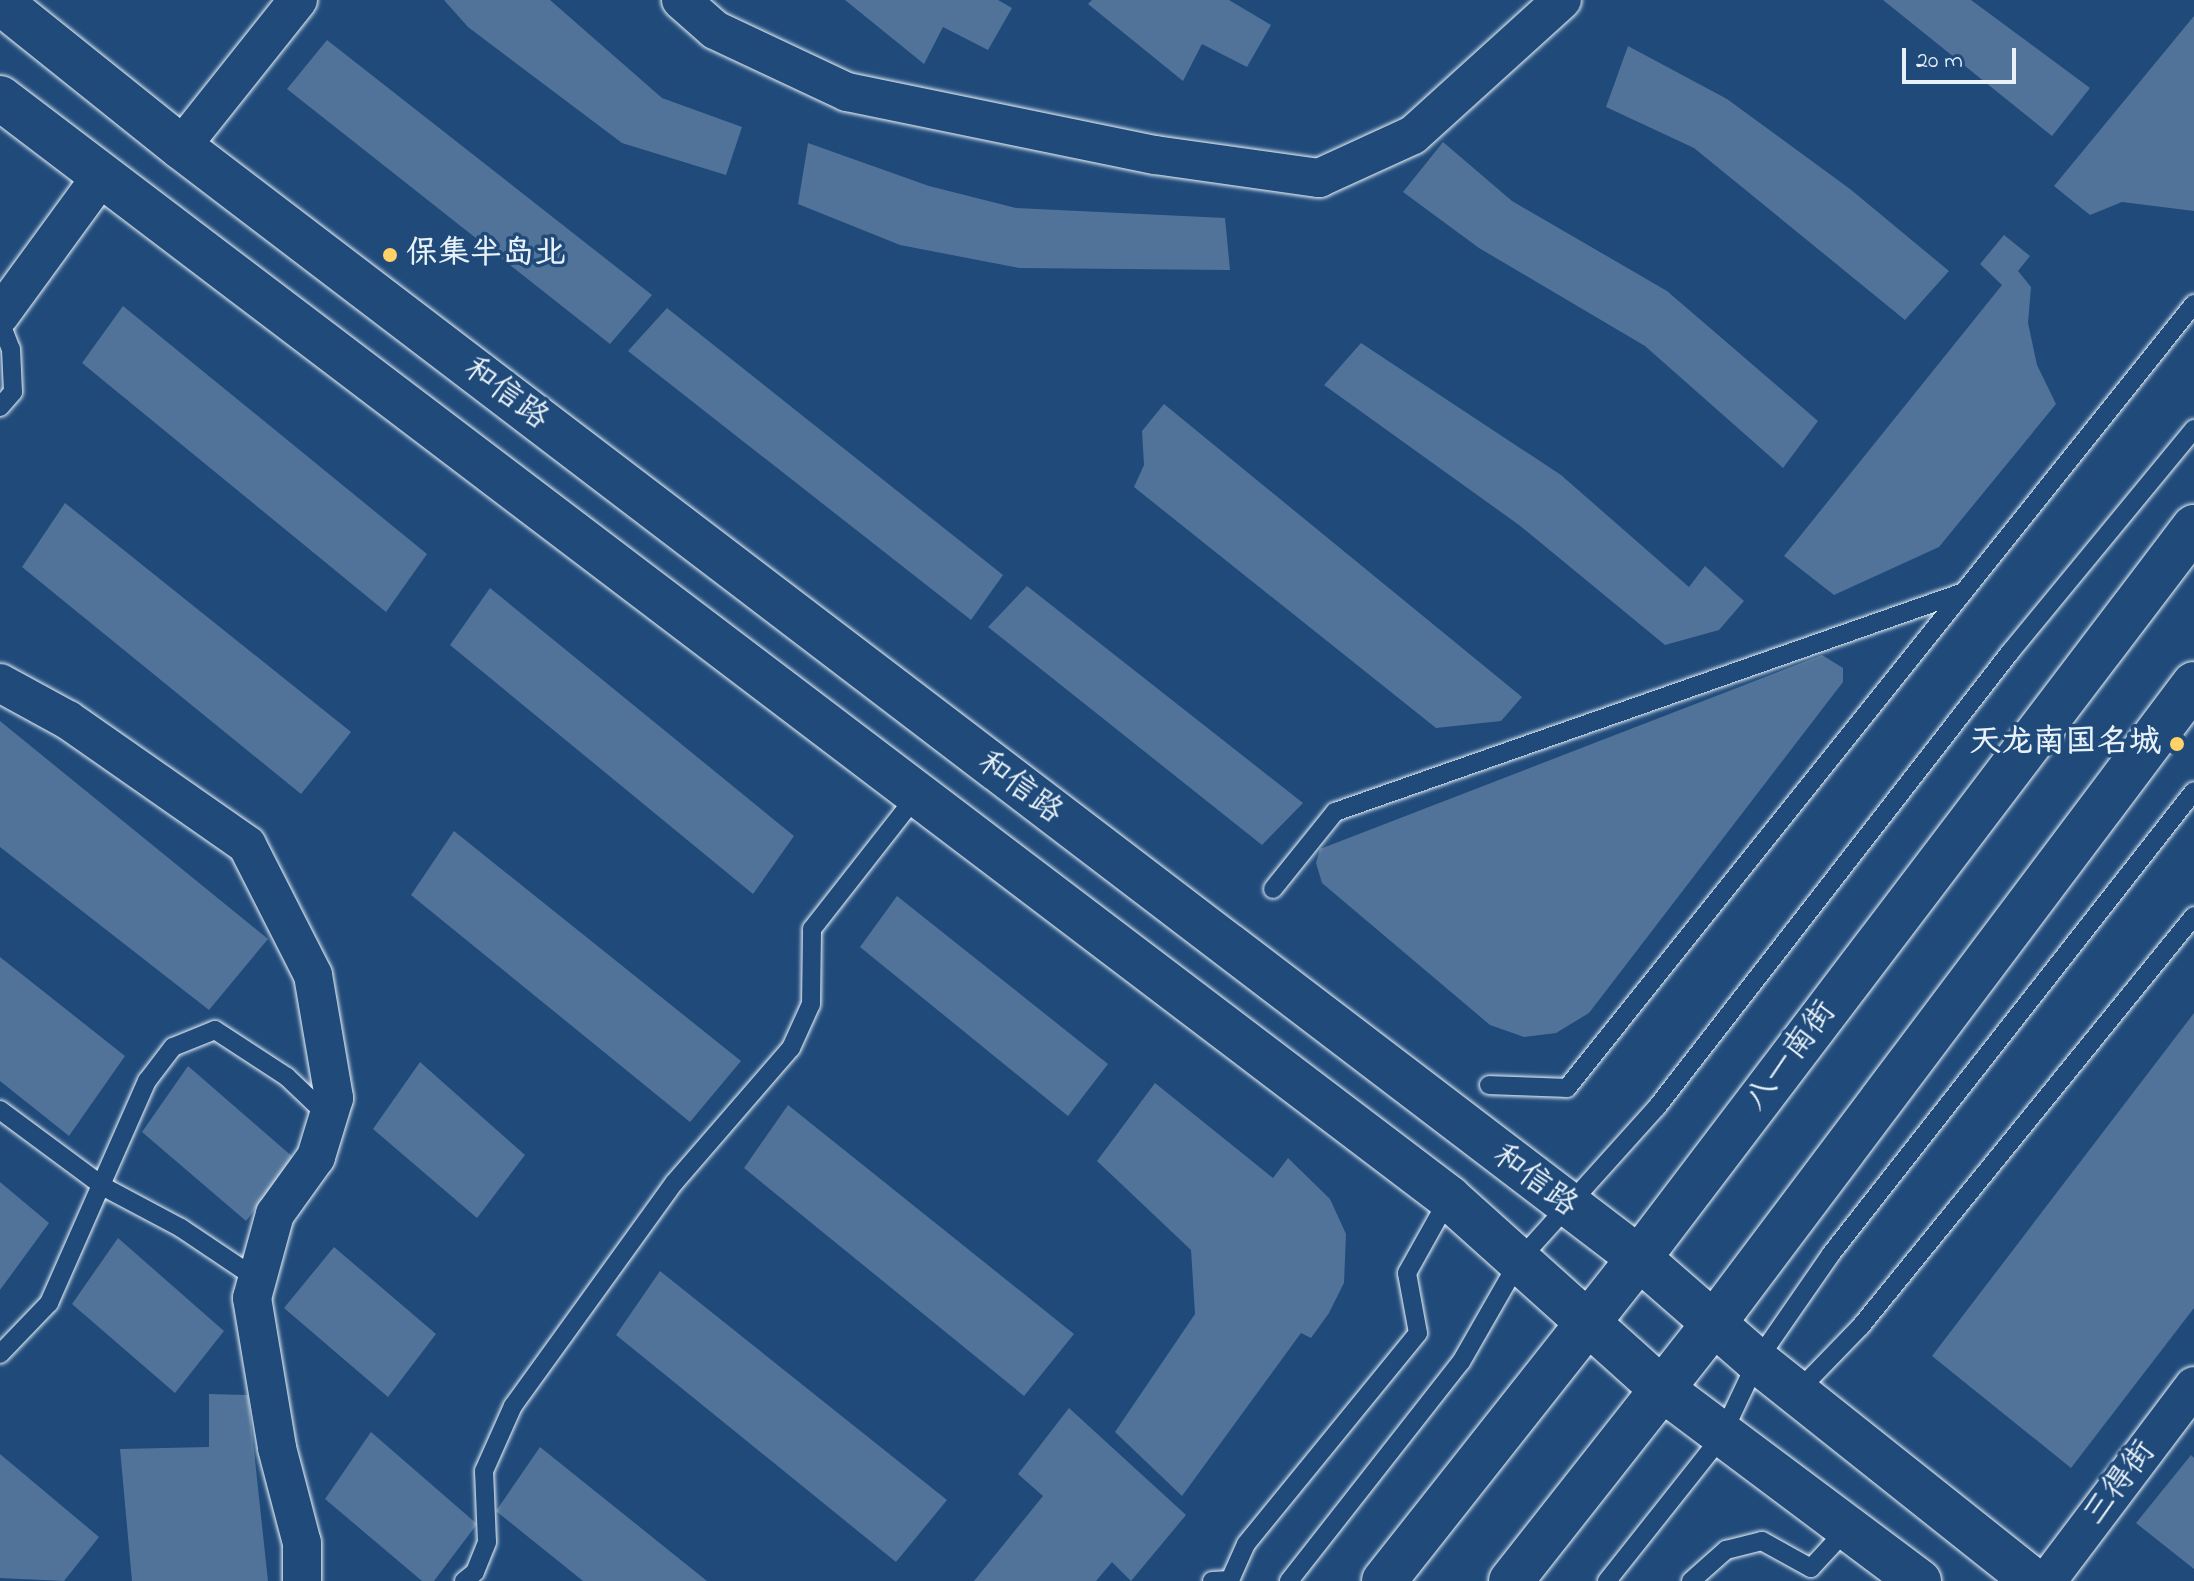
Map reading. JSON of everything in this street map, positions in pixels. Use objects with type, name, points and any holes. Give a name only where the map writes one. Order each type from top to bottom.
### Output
[{"type":"street","points":[[181,147],[298,0]]},
{"type":"street","points":[[681,0],[715,30],[847,92],[1155,155],[1319,178],[1413,135],[1562,0]]},
{"type":"street","name":"和信路","points":[[0,2],[181,147],[1569,1208],[1639,1258],[1796,1393],[2034,1581]]},
{"type":"street","name":"和信路","points":[[0,98],[100,178],[1449,1198],[1588,1318],[1662,1389],[1721,1437],[1849,1527],[1919,1581]]},
{"type":"street","points":[[0,318],[100,178]]},
{"type":"street","name":"八一南街","points":[[1384,1581],[1588,1318],[1639,1258],[2194,527]]},
{"type":"street","points":[[0,683],[68,720],[247,845],[313,975],[334,1098],[316,1157],[275,1214],[252,1298],[277,1448],[302,1543],[302,1581]]},
{"type":"street","points":[[1511,1581],[1714,1323],[2194,684]]},
{"type":"street","name":"三得街","points":[[2047,1581],[2194,1386]]},
{"type":"lane","points":[[1489,1085],[1567,1088],[2194,304]]},
{"type":"lane","points":[[0,318],[11,349],[13,392],[0,407]]},
{"type":"lane","points":[[1289,1581],[1461,1362],[1520,1259],[1657,1107],[2011,651],[2194,429]]},
{"type":"lane","points":[[1273,889],[1335,812],[1964,592]]},
{"type":"lane","points":[[1607,1581],[1721,1437],[1757,1361],[1831,1254],[2194,791]]},
{"type":"lane","points":[[464,1581],[475,1572],[487,1542],[484,1471],[513,1406],[674,1183],[791,1048],[811,1004],[812,929],[918,794]]},
{"type":"lane","points":[[1796,1393],[1861,1326],[2194,916]]},
{"type":"lane","points":[[0,1354],[49,1303],[104,1187],[147,1081],[173,1047],[194,1035],[215,1030],[243,1045],[328,1116]]},
{"type":"lane","points":[[0,1110],[104,1187],[181,1228],[257,1279]]},
{"type":"lane","points":[[1212,1581],[1230,1580],[1246,1544],[1418,1333],[1407,1273],[1449,1198]]},
{"type":"lane","points":[[1691,1581],[1726,1550],[1762,1541],[1811,1568],[1849,1527]]},
{"type":"building","points":[[444,0],[550,0],[662,98],[742,127],[726,175],[622,143],[468,27]]},
{"type":"building","points":[[845,0],[998,0],[1012,8],[988,50],[943,27],[924,64]]},
{"type":"building","points":[[1092,0],[1229,0],[1271,25],[1247,67],[1202,44],[1183,81],[1088,4]]},
{"type":"building","points":[[1883,0],[1971,0],[2090,88],[2052,136]]},
{"type":"building","points":[[2194,16],[2194,211],[2122,202],[2090,215],[2054,186]]},
{"type":"building","points":[[327,40],[652,295],[610,344],[287,89]]},
{"type":"building","points":[[1628,46],[1727,99],[1850,189],[1949,271],[1905,320],[1694,148],[1606,107]]},
{"type":"building","points":[[1443,142],[1512,201],[1667,291],[1818,421],[1783,468],[1645,346],[1479,248],[1403,192]]},
{"type":"building","points":[[808,143],[929,186],[1016,208],[1225,218],[1230,270],[1019,268],[900,245],[798,204]]},
{"type":"building","points":[[2004,235],[2030,256],[2018,271],[2031,287],[2028,323],[2037,365],[2056,404],[1939,547],[1834,595],[1784,556],[2002,285],[1980,264]]},
{"type":"building","points":[[123,306],[427,554],[386,612],[82,363]]},
{"type":"building","points":[[667,308],[1003,575],[971,620],[628,351]]},
{"type":"building","points":[[1361,343],[1561,475],[1689,587],[1705,566],[1744,601],[1719,630],[1665,645],[1519,525],[1324,385]]},
{"type":"building","points":[[1164,404],[1522,697],[1501,721],[1436,728],[1134,487],[1144,465],[1142,431]]},
{"type":"building","points":[[65,503],[351,732],[301,794],[22,567]]},
{"type":"building","points":[[1027,586],[1303,803],[1262,845],[988,627]]},
{"type":"building","points":[[490,588],[794,836],[753,894],[450,645]]},
{"type":"building","points":[[1822,655],[1843,668],[1843,682],[1589,1013],[1556,1033],[1524,1037],[1490,1025],[1322,883],[1316,863],[1320,849]]},
{"type":"building","points":[[0,721],[268,939],[209,1010],[0,847]]},
{"type":"building","points":[[454,831],[741,1061],[690,1122],[411,895]]},
{"type":"building","points":[[897,896],[1108,1064],[1068,1116],[860,947]]},
{"type":"building","points":[[0,957],[125,1056],[69,1136],[0,1081]]},
{"type":"building","points":[[2194,1013],[2194,1308],[2071,1468],[1932,1356]]},
{"type":"building","points":[[420,1062],[525,1155],[477,1218],[373,1129]]},
{"type":"building","points":[[188,1066],[294,1158],[246,1221],[142,1132]]},
{"type":"building","points":[[1155,1083],[1273,1178],[1288,1158],[1330,1199],[1346,1234],[1344,1283],[1329,1313],[1311,1338],[1301,1333],[1182,1496],[1115,1432],[1195,1314],[1191,1250],[1097,1161]]},
{"type":"building","points":[[788,1105],[1074,1334],[1024,1396],[744,1168]]},
{"type":"building","points":[[0,1182],[49,1223],[0,1290]]},
{"type":"building","points":[[118,1238],[224,1331],[175,1393],[72,1304]]},
{"type":"building","points":[[334,1247],[436,1334],[388,1397],[284,1308]]},
{"type":"building","points":[[660,1271],[947,1500],[896,1562],[616,1335]]},
{"type":"building","points":[[209,1394],[248,1395],[268,1581],[132,1581],[120,1449],[209,1447]]},
{"type":"building","points":[[1069,1408],[1186,1515],[1131,1581],[1112,1562],[1096,1581],[974,1581],[1043,1496],[1018,1474]]},
{"type":"building","points":[[371,1432],[477,1524],[434,1581],[422,1581],[325,1499]]},
{"type":"building","points":[[540,1447],[707,1581],[583,1581],[496,1511]]},
{"type":"building","points":[[0,1454],[99,1537],[64,1581],[0,1578]]},
{"type":"building","points":[[2191,1455],[2194,1458],[2194,1569],[2136,1523]]},
{"type":"place","name":"保集半岛北","points":[[390,255]]},
{"type":"place","name":"天龙南国名城","points":[[2177,744]]}]
